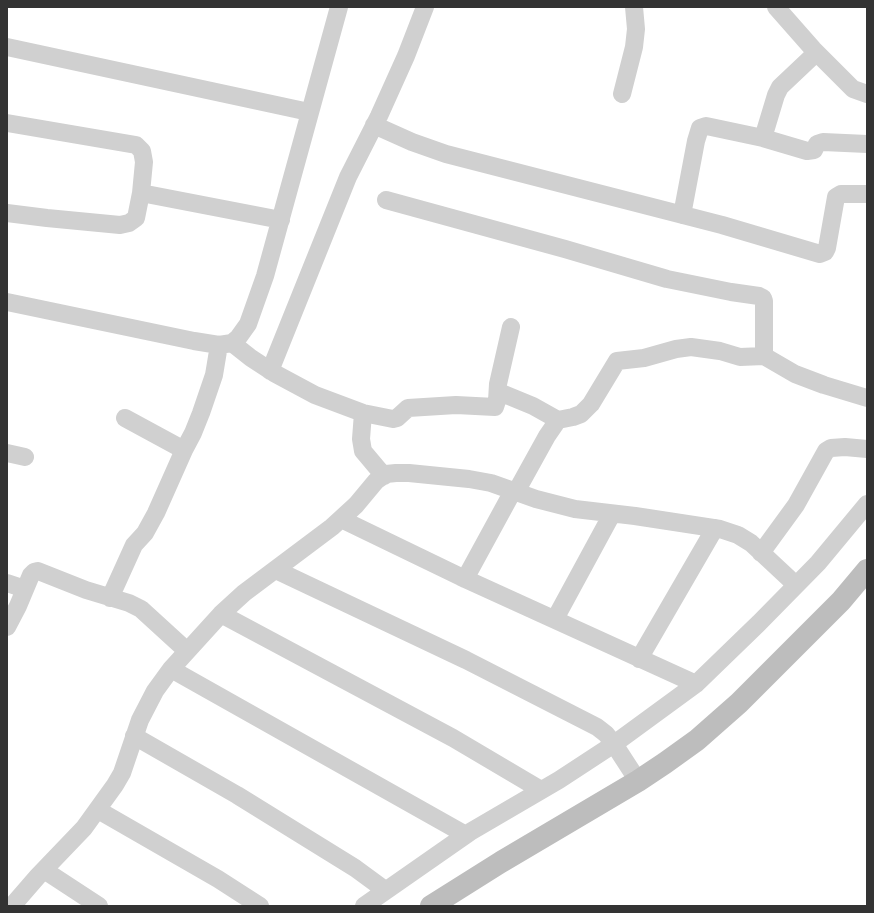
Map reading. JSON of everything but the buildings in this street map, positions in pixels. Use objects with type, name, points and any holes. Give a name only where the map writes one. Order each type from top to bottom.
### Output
[{"type":"street","points":[[110,598],[134,545],[145,532],[156,513],[193,433],[208,395],[225,344],[238,338],[248,324],[265,276],[339,7]]},
{"type":"street","points":[[270,370],[348,177],[406,56],[425,7]]},
{"type":"street","points":[[622,94],[634,47],[636,29],[634,7]]},
{"type":"street","points":[[776,7],[816,53],[853,89],[867,94]]},
{"type":"street","points":[[7,47],[309,112]]},
{"type":"street","points":[[763,138],[776,95],[780,87],[816,53]]},
{"type":"street","points":[[7,123],[136,145],[142,151],[144,162],[141,193],[136,218],[129,223],[120,225],[7,213]]},
{"type":"street","points":[[374,125],[412,142],[446,154],[496,168],[605,194],[744,231],[823,254],[827,248],[836,197],[841,194],[867,194]]},
{"type":"street","points":[[682,215],[696,141],[700,128],[706,126],[711,127],[763,138],[811,151],[814,150],[817,144],[823,142],[867,144]]},
{"type":"street","points":[[141,193],[281,220]]},
{"type":"street","points":[[386,200],[565,248],[668,279],[764,298],[764,356]]},
{"type":"street","points":[[7,302],[194,340],[225,344],[315,395],[363,412],[393,419],[397,418],[408,408],[456,405],[495,406],[511,326]]},
{"type":"street","points":[[465,579],[547,436],[558,420],[580,414],[586,410],[597,396],[615,363],[620,360],[644,358],[676,348],[691,347],[720,351],[740,356],[764,356],[795,374],[824,385],[867,398]]},
{"type":"street","points":[[499,392],[533,406],[558,420]]},
{"type":"street","points":[[363,412],[361,439],[363,451],[384,476]]},
{"type":"street","points":[[125,418],[184,450]]},
{"type":"street","points":[[761,552],[796,504],[826,451],[830,448],[845,447],[867,450]]},
{"type":"street","points":[[7,453],[25,457]]},
{"type":"street","points":[[12,906],[44,870],[71,843],[98,810],[122,773],[140,720],[155,692],[171,669],[221,614],[244,593],[341,519],[376,480],[384,476],[396,472],[469,479],[491,483],[575,509],[715,528],[738,535],[752,543],[796,585]]},
{"type":"street","points":[[364,906],[466,835],[614,744],[696,684],[759,623],[818,562],[867,504]]},
{"type":"street","points":[[555,619],[612,514]]},
{"type":"street","points":[[341,519],[465,579],[696,684]]},
{"type":"street","points":[[639,659],[715,528]]},
{"type":"street","points":[[7,627],[31,575],[38,570],[86,590],[141,608],[187,651]]},
{"type":"street","points":[[276,570],[466,660],[601,730],[614,744],[638,781]]},
{"type":"street","points":[[431,906],[501,862],[638,781],[697,740],[739,704],[841,600],[867,570]]},
{"type":"street","points":[[7,583],[25,589]]},
{"type":"street","points":[[221,614],[453,738],[541,790]]},
{"type":"street","points":[[171,669],[466,835]]},
{"type":"street","points":[[134,736],[237,795],[355,868],[385,890]]},
{"type":"street","points":[[98,810],[218,879],[260,906]]},
{"type":"street","points":[[44,870],[99,906]]}]
